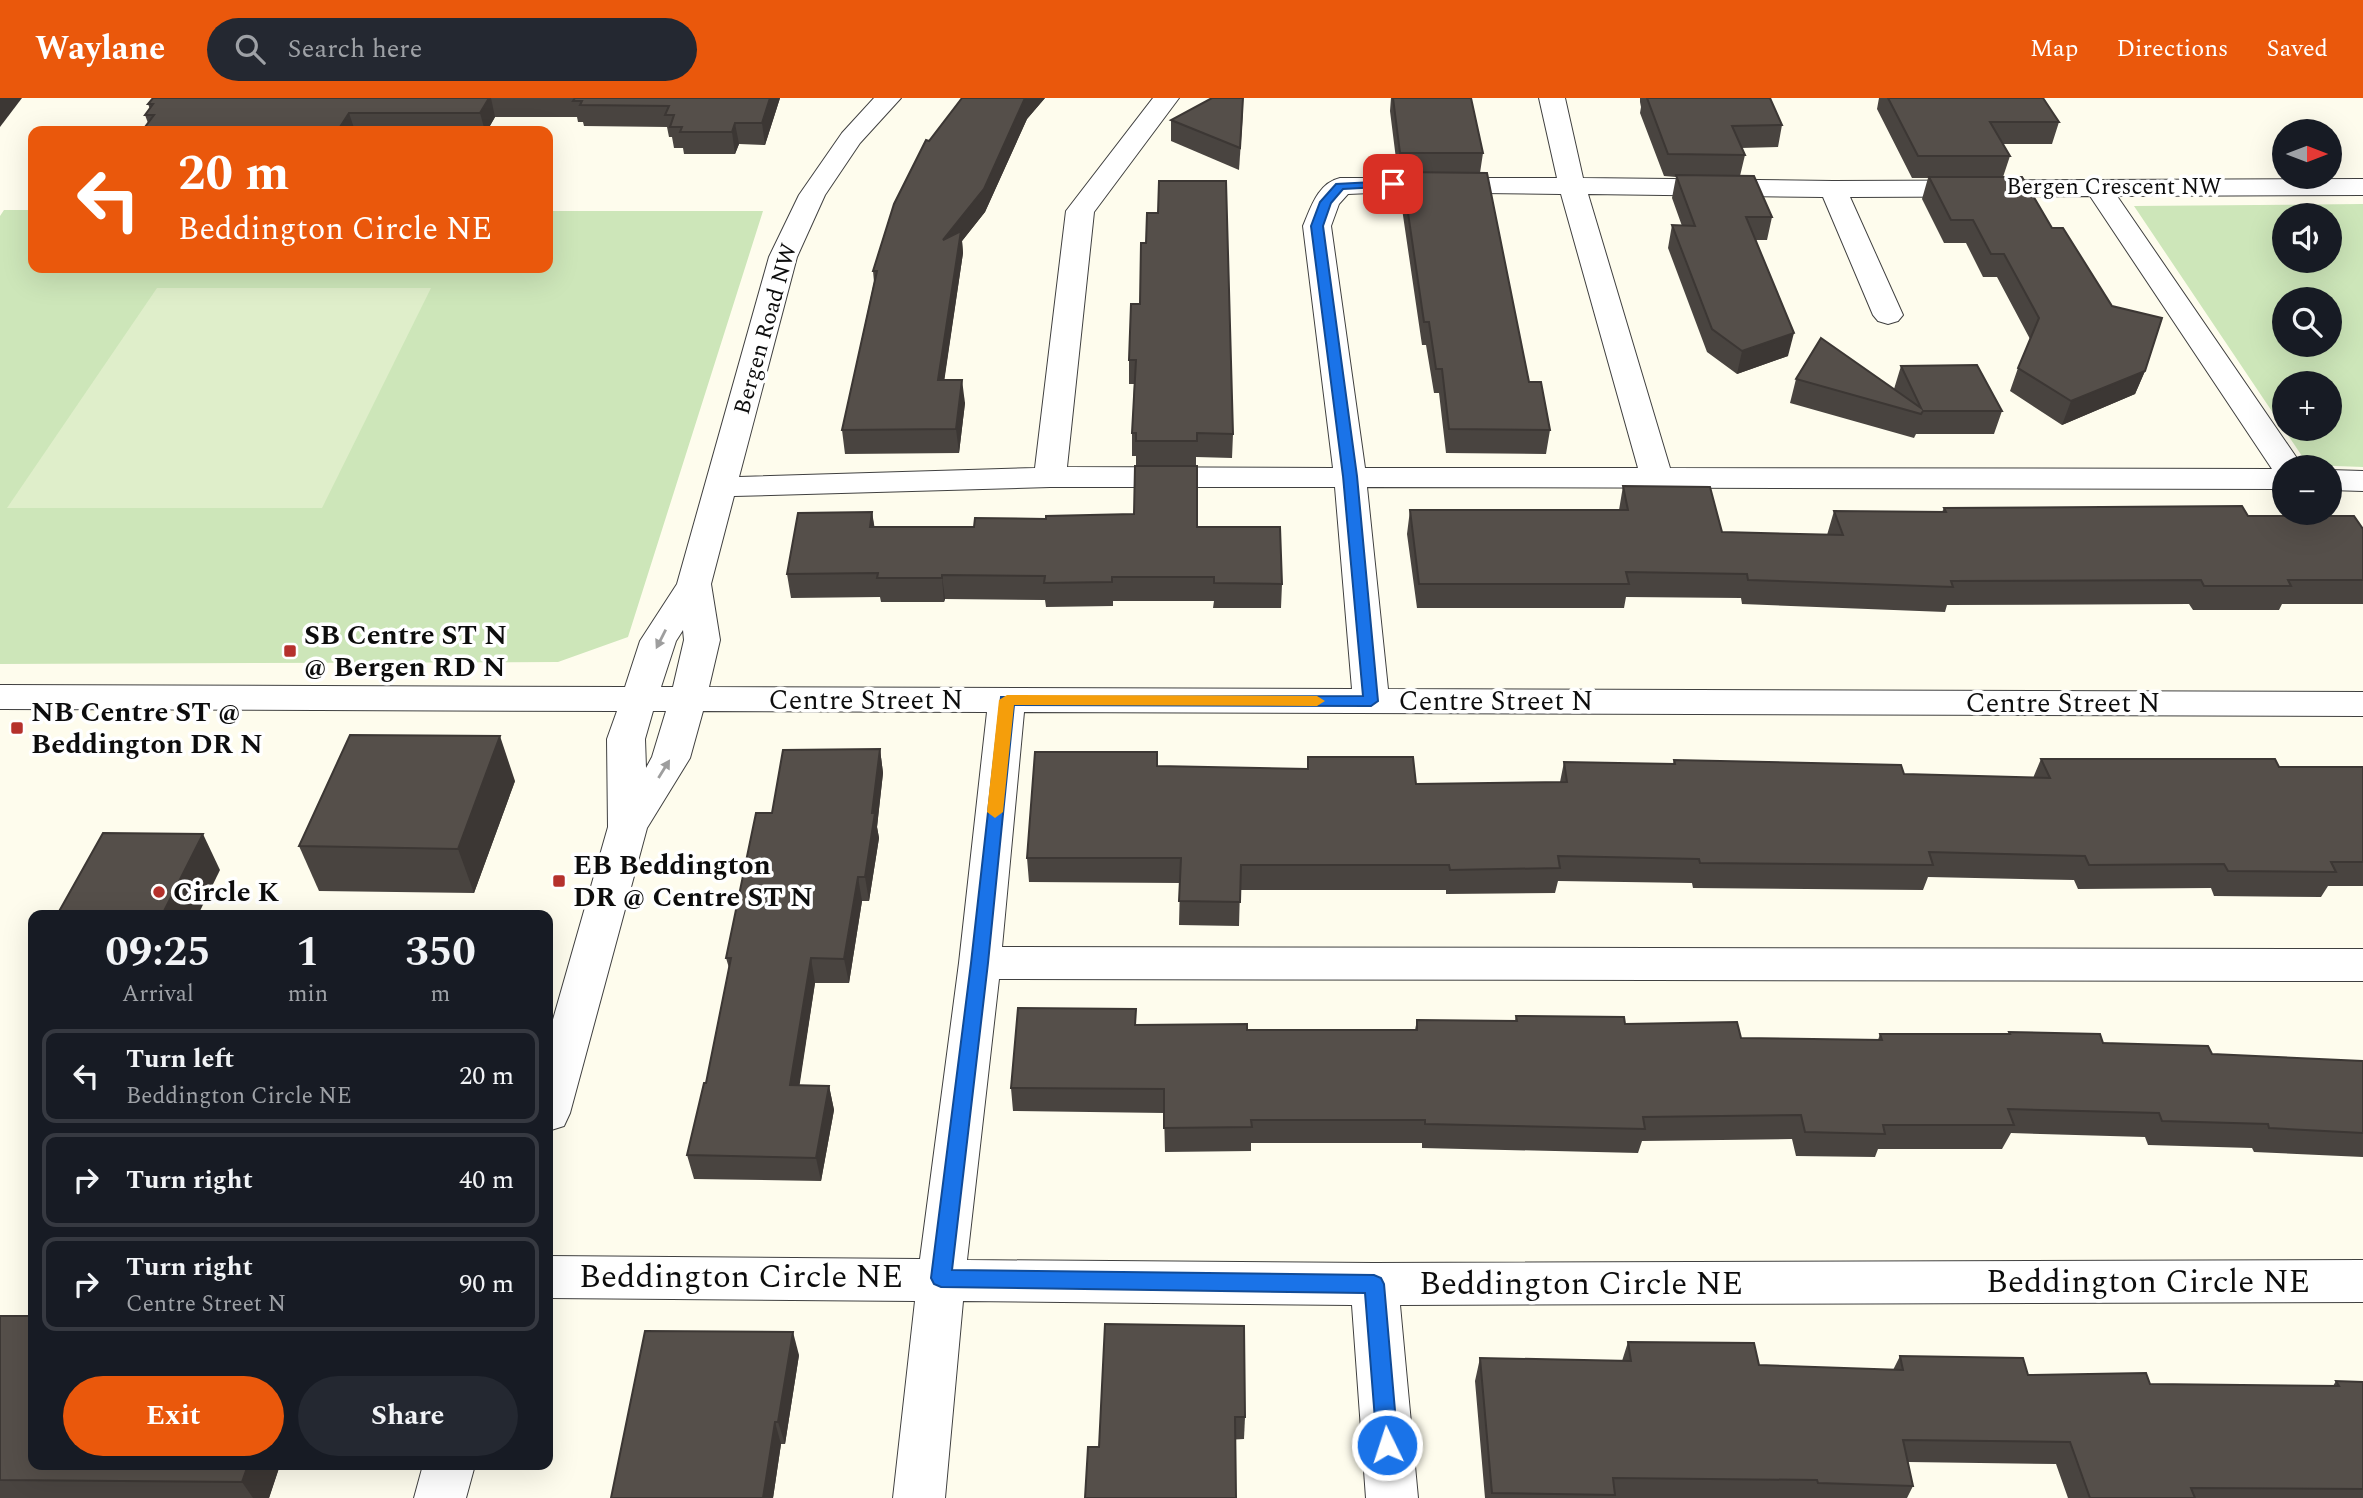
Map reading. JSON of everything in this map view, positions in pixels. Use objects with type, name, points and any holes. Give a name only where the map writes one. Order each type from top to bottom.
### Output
[{"type":"street","name":"Bergen Road NW","points":[[628,827],[626,739],[637,699],[659,641],[694,584],[783,257],[812,195],[851,138],[888,98]]},
{"type":"street","points":[[1050,477],[1080,211],[1166,98]]},
{"type":"street","points":[[1552,98],[1572,187],[1657,478]]},
{"type":"street","name":"Bergen Crescent NW","points":[[1371,701],[1350,476],[1317,226],[1326,202],[1340,186],[1393,184],[1833,189],[2363,187]]},
{"type":"street","points":[[2097,187],[2279,455]]},
{"type":"street","points":[[1833,189],[1888,315]]},
{"type":"street","points":[[721,488],[1050,477],[2272,479]]},
{"type":"street","points":[[2342,480],[2363,481]]},
{"type":"street","name":"Bergen Road NW","points":[[628,827],[671,758],[688,699],[702,640],[694,584]]},
{"type":"street","name":"Centre Street N","points":[[0,697],[2363,704]]},
{"type":"street","points":[[919,1498],[941,1278],[980,963],[1007,700]]},
{"type":"street","points":[[553,1095],[628,827]]},
{"type":"street","points":[[980,963],[2363,965]]},
{"type":"street","name":"Beddington Circle NE","points":[[553,1277],[941,1278],[1374,1284],[2363,1282]]},
{"type":"street","points":[[1374,1284],[1392,1498]]},
{"type":"street","points":[[440,1498],[448,1470]]},
{"type":"green space","points":[[2342,204],[2363,204],[2363,467],[2342,466],[2342,455],[2301,455],[2292,441],[2342,441],[2342,371],[2272,371],[2272,411],[2134,206],[2272,205],[2272,273],[2342,273]]},
{"type":"green space","points":[[4,210],[28,210],[28,273],[553,273],[553,211],[763,211],[628,637],[558,662],[0,664],[0,216]]},
{"type":"green space","points":[[157,288],[431,288],[322,508],[7,508]]},
{"type":"building","points":[[153,98],[489,98],[480,113],[349,113],[341,126],[146,126],[154,115],[145,115],[153,104],[148,104]]},
{"type":"building","points":[[575,98],[770,98],[762,123],[735,123],[732,132],[680,132],[682,127],[670,127],[674,115],[665,115],[669,106],[580,105],[582,101],[573,101]]},
{"type":"building","points":[[962,98],[1025,98],[984,189],[943,240],[961,231],[938,380],[962,380],[956,429],[842,430],[877,271],[873,271],[894,204],[926,140],[929,141]]},
{"type":"building","points":[[1212,98],[1243,98],[1240,148],[1171,120]]},
{"type":"building","points":[[1393,98],[1471,98],[1483,153],[1400,153]]},
{"type":"building","points":[[1647,98],[1770,98],[1782,125],[1732,126],[1745,155],[1668,154]]},
{"type":"building","points":[[1888,98],[2043,98],[2059,122],[1990,122],[2010,156],[1918,156]]},
{"type":"building","points":[[1402,172],[1487,173],[1529,382],[1541,382],[1550,430],[1449,429],[1442,369],[1436,369],[1429,322],[1424,322]]},
{"type":"building","points":[[1676,175],[1754,176],[1772,217],[1746,217],[1794,333],[1742,351],[1712,329],[1672,225],[1695,226]]},
{"type":"building","points":[[1929,177],[2022,177],[2052,228],[2063,228],[2112,306],[2162,318],[2145,371],[2071,401],[2018,368],[2039,318],[2004,254],[1991,254],[1973,220],[1951,220]]},
{"type":"building","points":[[1159,181],[1226,181],[1233,434],[1197,433],[1197,441],[1136,441],[1136,433],[1132,433],[1136,360],[1129,360],[1131,304],[1140,304],[1141,243],[1146,243],[1147,213],[1158,213]]},
{"type":"building","points":[[1821,338],[1921,408],[1901,366],[1977,365],[2002,411],[1923,411],[1921,414],[1796,379]]},
{"type":"building","points":[[1135,466],[1197,466],[1197,527],[1280,527],[1282,584],[1214,583],[1214,577],[1112,577],[1112,582],[1044,583],[1045,576],[942,575],[942,578],[877,578],[878,573],[787,574],[798,513],[872,512],[870,527],[974,527],[975,518],[1046,519],[1046,516],[1134,514]]},
{"type":"building","points":[[1623,486],[1710,487],[1722,532],[1843,535],[1834,511],[1946,512],[1944,508],[2242,506],[2248,516],[2272,516],[2272,525],[2342,525],[2342,516],[2354,516],[2363,529],[2363,580],[2288,580],[2291,586],[2204,586],[2201,580],[1951,581],[1953,587],[1748,580],[1747,574],[1626,572],[1629,584],[1419,584],[1410,510],[1628,510]]},
{"type":"building","points":[[350,735],[500,736],[458,849],[299,846]]},
{"type":"building","points":[[880,749],[872,813],[875,813],[865,877],[858,877],[844,959],[811,958],[790,1085],[829,1086],[816,1158],[687,1155],[706,1083],[731,958],[726,958],[756,813],[772,813],[783,750]]},
{"type":"building","points":[[1035,752],[1157,752],[1157,766],[1308,769],[1308,757],[1413,757],[1416,784],[1567,782],[1564,762],[1675,764],[1674,760],[1901,765],[1904,774],[2050,778],[2041,759],[2275,759],[2279,767],[2363,767],[2363,862],[2331,862],[2336,872],[2228,871],[2224,864],[2089,865],[2085,856],[1929,852],[1933,865],[1700,863],[1699,859],[1558,856],[1560,868],[1450,870],[1449,865],[1241,865],[1240,902],[1179,901],[1181,858],[1027,858]]},
{"type":"building","points":[[103,833],[203,834],[165,910],[60,910]]},
{"type":"building","points":[[1018,1008],[1136,1009],[1135,1025],[1247,1024],[1247,1030],[1417,1030],[1417,1020],[1517,1021],[1516,1016],[1624,1017],[1625,1024],[1737,1022],[1741,1038],[1882,1040],[1880,1034],[2100,1034],[2103,1043],[2208,1046],[2212,1054],[2363,1061],[2363,1133],[2269,1128],[2268,1124],[2162,1121],[2159,1113],[2008,1109],[2014,1125],[1883,1125],[1885,1134],[1805,1132],[1801,1115],[1643,1117],[1645,1129],[1425,1124],[1425,1120],[1251,1120],[1252,1127],[1164,1128],[1164,1089],[1011,1088]]},
{"type":"building","points":[[0,1316],[28,1316],[28,1470],[246,1470],[242,1482],[0,1480]]},
{"type":"building","points":[[1105,1324],[1244,1326],[1245,1417],[1235,1417],[1236,1498],[1085,1498],[1088,1447],[1099,1447]]},
{"type":"building","points":[[645,1331],[793,1332],[763,1498],[611,1498]]},
{"type":"building","points":[[1628,1342],[1754,1343],[1759,1365],[1903,1370],[1900,1356],[2023,1358],[2028,1375],[2146,1373],[2150,1384],[2339,1386],[2336,1381],[2363,1382],[2363,1489],[2191,1488],[2195,1498],[2090,1498],[2070,1442],[1903,1440],[1913,1486],[1818,1483],[1817,1480],[1613,1478],[1615,1495],[1492,1493],[1480,1358],[1631,1361]]},
{"type":"slow traffic","points":[[995,812],[1007,700],[1317,701]]},
{"type":"place","name":"SB Centre ST N @ Bergen RD N","points":[[290,651]]},
{"type":"place","name":"NB Centre ST @ Beddington DR N","points":[[17,728]]},
{"type":"place","name":"EB Beddington DR @ Centre ST N","points":[[559,881]]},
{"type":"place","name":"Circle K","points":[[159,892]]},
{"type":"route","points":[[1387,1445],[1374,1284],[941,1278],[980,963],[1007,700],[1371,701],[1350,476],[1317,226],[1326,202],[1340,186],[1393,184]]}]
